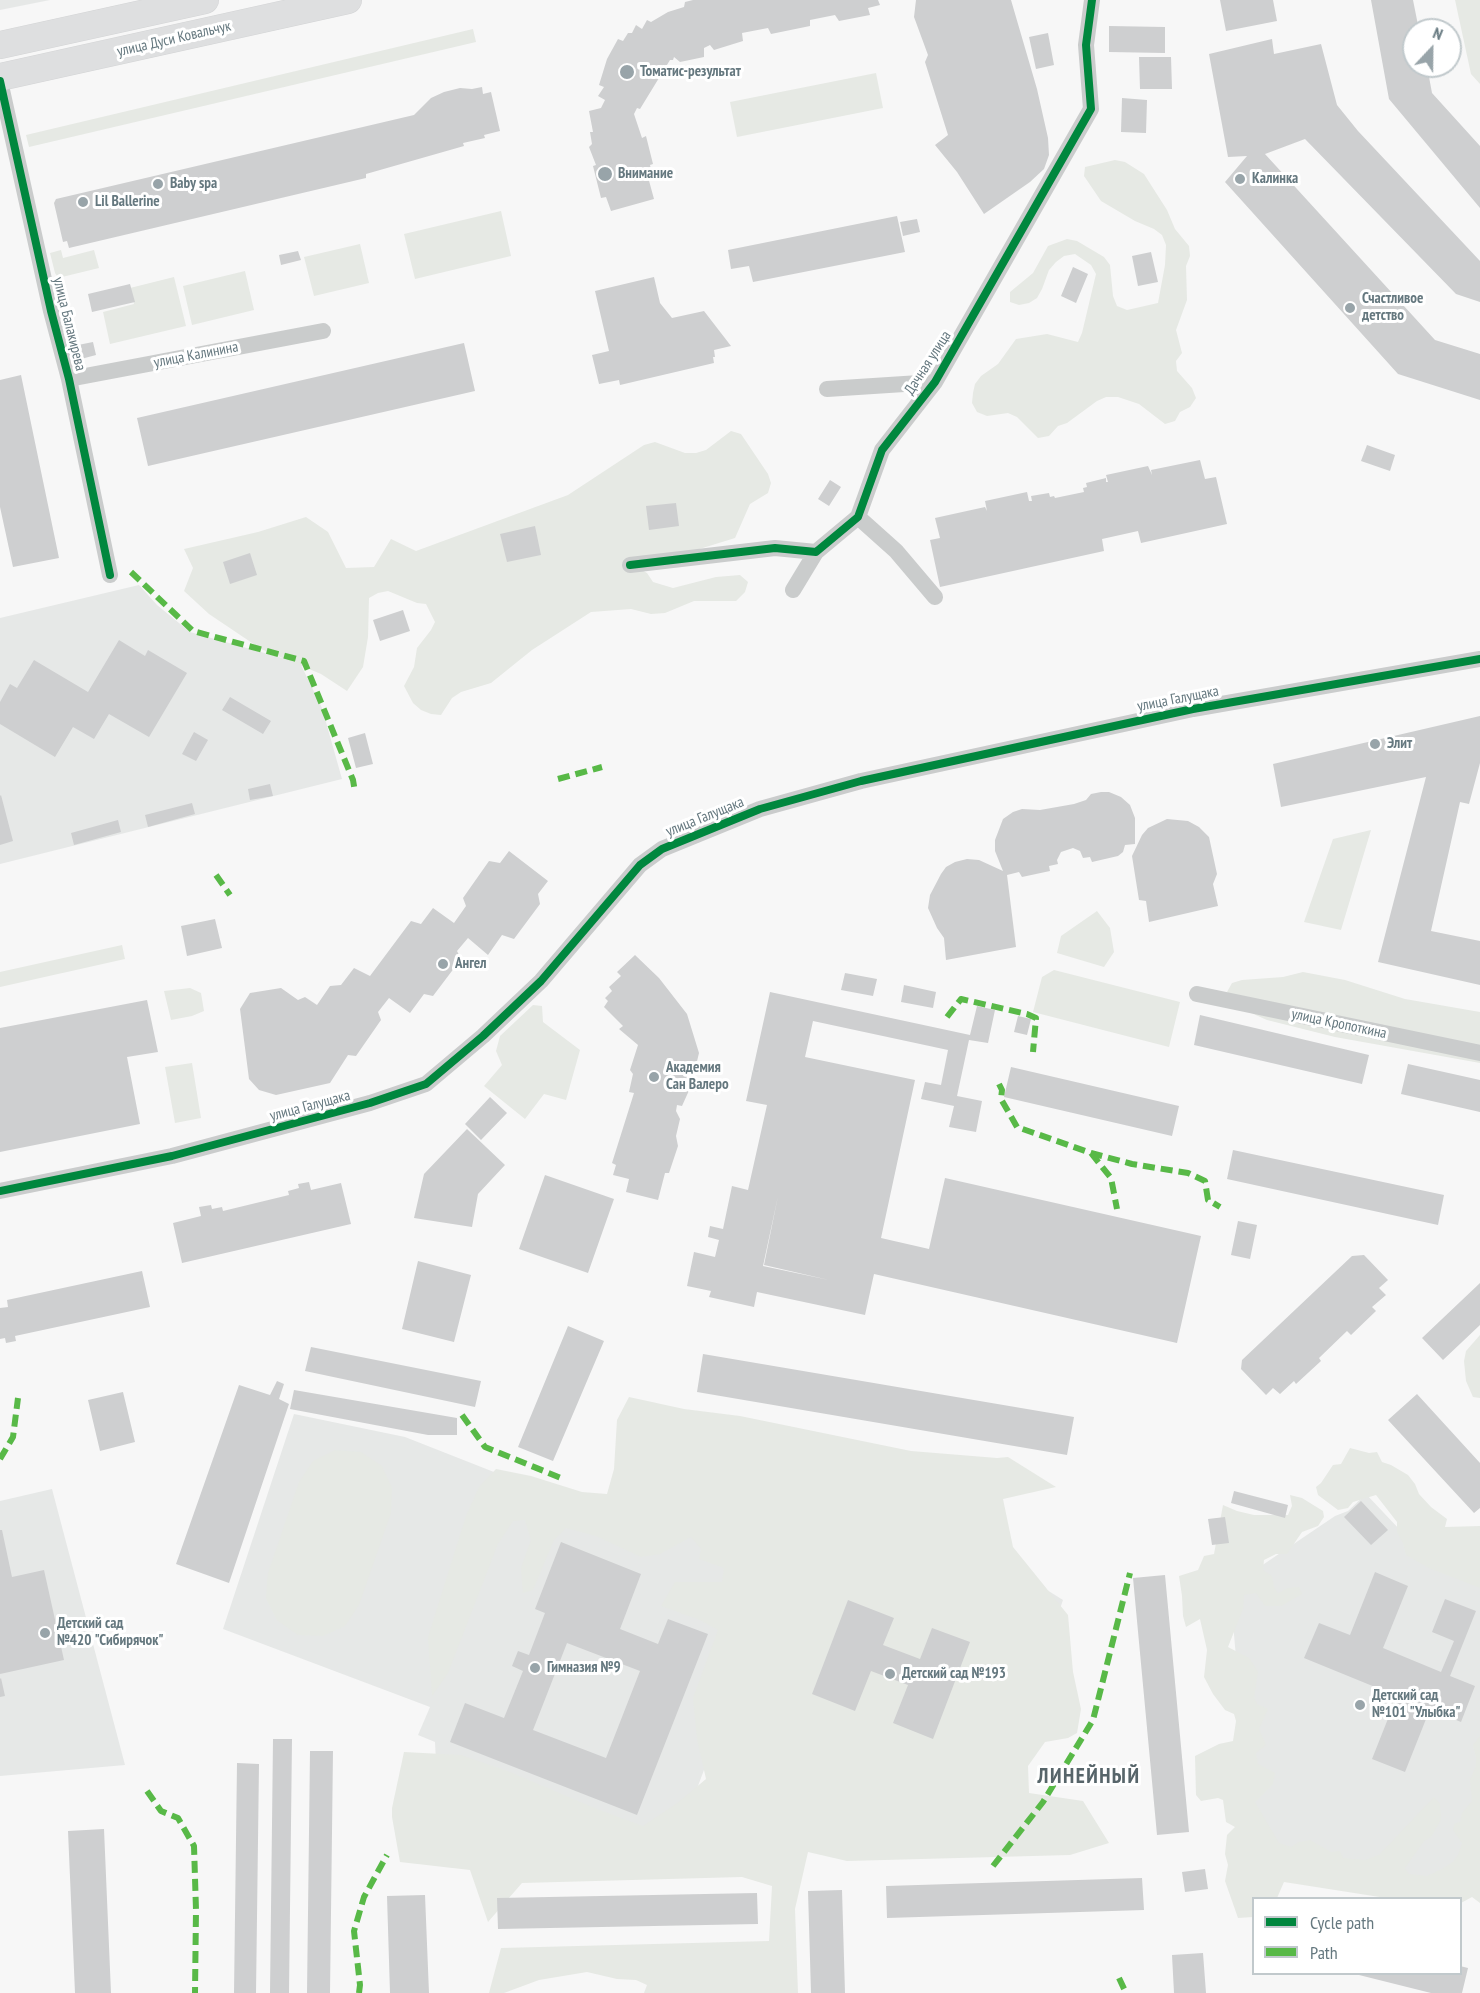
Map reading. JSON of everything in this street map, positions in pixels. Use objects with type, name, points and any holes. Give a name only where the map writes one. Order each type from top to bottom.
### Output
[{"type":"main road","name":"улица Дуси Ковальчук","points":[[0,45],[205,0]]},
{"type":"main road","name":"улица Дуси Ковальчук","points":[[0,79],[348,0]]},
{"type":"street","name":"Дачная улица","points":[[858,517],[882,450],[935,382],[1091,109],[1086,45],[1092,0]]},
{"type":"street","name":"улица Балакирева","points":[[0,79],[51,311],[69,379],[110,575]]},
{"type":"street","name":"улица Калинина","points":[[69,379],[323,331]]},
{"type":"street","points":[[827,388],[935,382]]},
{"type":"street","points":[[793,590],[816,552],[858,517],[896,551],[935,597]]},
{"type":"street","points":[[630,565],[775,548],[816,552]]},
{"type":"street","name":"улица Галущака","points":[[0,1191],[172,1156],[370,1103],[426,1084],[483,1036],[541,981],[640,865],[662,849],[760,809],[861,781],[1193,709],[1480,659]]},
{"type":"street","name":"улица Кропоткина","points":[[1197,994],[1480,1053]]},
{"type":"shaded area","points":[[0,0],[50,0],[0,10]]},
{"type":"shaded area","points":[[1455,0],[1480,0],[1480,84],[1471,74],[1462,32],[1462,18],[1459,18]]},
{"type":"shaded area","points":[[473,29],[476,42],[29,147],[26,135]]},
{"type":"shaded area","points":[[876,73],[883,108],[737,137],[730,102]]},
{"type":"shaded area","points":[[1115,160],[1125,162],[1144,174],[1167,210],[1175,229],[1189,246],[1190,256],[1186,266],[1187,300],[1176,330],[1182,353],[1176,361],[1177,371],[1192,388],[1196,398],[1190,407],[1180,412],[1175,421],[1165,424],[1139,404],[1118,397],[1106,397],[1067,423],[1058,426],[1049,436],[1038,438],[1017,417],[1008,413],[987,416],[977,412],[972,403],[975,384],[981,376],[998,364],[1016,339],[1047,334],[1078,342],[1096,274],[1091,265],[1075,254],[1064,256],[1049,270],[1037,298],[1019,305],[1010,302],[1010,292],[1033,273],[1048,246],[1067,239],[1077,241],[1104,257],[1110,265],[1113,296],[1117,306],[1127,310],[1158,303],[1165,265],[1166,245],[1162,235],[1101,201],[1084,176],[1085,167]]},
{"type":"shaded area","points":[[501,211],[511,256],[415,279],[404,234]]},
{"type":"shaded area","points":[[360,244],[369,283],[314,296],[304,257]]},
{"type":"shaded area","points":[[61,250],[63,258],[94,250],[99,268],[62,277],[57,276],[50,253]]},
{"type":"shaded area","points":[[245,271],[254,310],[192,325],[183,286]]},
{"type":"shaded area","points":[[174,277],[186,326],[110,344],[103,312],[134,304],[130,288]]},
{"type":"shaded area","points":[[731,431],[741,434],[768,474],[771,483],[768,493],[750,504],[735,538],[638,568],[647,573],[653,582],[673,588],[716,577],[740,575],[748,582],[745,592],[736,601],[694,601],[665,613],[651,614],[631,609],[591,612],[532,650],[491,683],[461,692],[452,698],[441,715],[421,710],[413,703],[404,686],[414,667],[417,648],[435,622],[426,604],[417,603],[388,591],[369,598],[368,637],[363,667],[347,691],[321,674],[261,649],[209,614],[184,591],[193,568],[184,549],[258,532],[306,517],[328,532],[346,568],[374,567],[391,539],[416,551],[568,495],[644,445],[655,442],[685,453],[696,453],[706,450]]},
{"type":"shaded area","points":[[139,585],[157,605],[190,632],[300,663],[322,708],[342,779],[0,864],[0,618]]},
{"type":"shaded area","points":[[1371,830],[1341,930],[1304,922],[1333,839]]},
{"type":"shaded area","points":[[1097,911],[1110,928],[1114,952],[1104,967],[1057,953],[1061,936]]},
{"type":"shaded area","points":[[122,945],[125,959],[0,987],[0,972]]},
{"type":"shaded area","points":[[1054,970],[1180,1002],[1169,1047],[1033,1012],[1042,977]]},
{"type":"shaded area","points":[[1303,972],[1345,980],[1405,999],[1480,1012],[1480,1063],[1335,1037],[1267,1020],[1240,1008],[1227,992],[1232,983],[1242,980],[1283,977]]},
{"type":"shaded area","points":[[190,988],[201,993],[204,1011],[171,1020],[164,991]]},
{"type":"shaded area","points":[[533,1005],[542,1006],[543,1022],[580,1050],[566,1100],[544,1094],[525,1119],[484,1086],[502,1065],[496,1051],[500,1036]]},
{"type":"shaded area","points":[[192,1063],[201,1118],[175,1123],[165,1067]]},
{"type":"shaded area","points":[[1480,1335],[1480,1398],[1473,1397],[1466,1381],[1464,1361],[1466,1351]]},
{"type":"shaded area","points":[[629,1397],[684,1409],[740,1416],[911,1451],[1008,1457],[1056,1487],[1003,1499],[1013,1547],[1068,1615],[1073,1672],[1081,1709],[1077,1733],[1068,1738],[1045,1742],[1028,1766],[1029,1793],[1083,1801],[1109,1843],[1070,1855],[847,1861],[808,1852],[795,1909],[798,1993],[644,1993],[647,1985],[636,1980],[617,1979],[587,1972],[539,1980],[504,1993],[489,1993],[501,1948],[769,1941],[772,1886],[742,1877],[522,1883],[488,1922],[470,1870],[400,1862],[392,1808],[404,1752],[461,1755],[510,1772],[643,1826],[676,1804],[706,1779],[697,1739],[693,1698],[718,1630],[700,1620],[661,1606],[675,1582],[722,1582],[724,1568],[699,1559],[701,1549],[691,1537],[660,1554],[641,1557],[596,1536],[566,1528],[554,1540],[533,1590],[523,1593],[521,1568],[531,1540],[525,1520],[513,1521],[498,1544],[448,1673],[432,1696],[428,1637],[466,1516],[479,1487],[496,1469],[531,1476],[582,1492],[607,1494],[614,1469],[617,1420]]},
{"type":"shaded area","name":"Гимназия №9","points":[[294,1414],[405,1437],[654,1535],[956,1533],[1063,1600],[979,1847],[707,1762],[673,1852],[436,1762],[435,1742],[418,1735],[430,1707],[223,1629]]},
{"type":"shaded area","points":[[1350,1448],[1369,1453],[1377,1452],[1382,1462],[1408,1475],[1419,1494],[1447,1519],[1445,1527],[1480,1526],[1480,1588],[1429,1568],[1406,1555],[1397,1532],[1397,1522],[1376,1495],[1353,1502],[1348,1508],[1338,1510],[1318,1495],[1316,1487],[1333,1465],[1341,1464]]},
{"type":"shaded area","points":[[335,1450],[361,1452],[382,1466],[392,1488],[391,1513],[359,1605],[345,1626],[323,1636],[298,1635],[277,1620],[266,1598],[268,1573],[299,1482],[313,1461]]},
{"type":"shaded area","name":"Детский сад №420 \"Сибирячок\"","points":[[52,1489],[125,1765],[0,1776],[0,1501]]},
{"type":"shaded area","name":"Детский сад №101 \"Улыбка\"","points":[[1366,1494],[1401,1531],[1480,1578],[1480,1856],[1441,1896],[1280,1862],[1250,1823],[1230,1587],[1335,1516],[1348,1511]]},
{"type":"shaded area","points":[[1290,1495],[1302,1498],[1323,1511],[1324,1517],[1318,1526],[1302,1532],[1287,1554],[1276,1554],[1264,1560],[1263,1570],[1272,1576],[1278,1593],[1288,1588],[1299,1587],[1302,1594],[1281,1606],[1265,1606],[1256,1593],[1244,1595],[1243,1609],[1228,1647],[1249,1658],[1258,1672],[1254,1697],[1257,1704],[1268,1709],[1259,1729],[1266,1745],[1256,1753],[1258,1764],[1275,1773],[1273,1784],[1255,1802],[1279,1843],[1291,1847],[1299,1842],[1310,1840],[1331,1852],[1340,1851],[1343,1858],[1365,1860],[1379,1855],[1434,1797],[1440,1804],[1441,1820],[1431,1837],[1424,1841],[1405,1868],[1409,1874],[1427,1876],[1453,1862],[1458,1855],[1462,1843],[1453,1830],[1454,1824],[1460,1822],[1462,1813],[1472,1801],[1470,1780],[1476,1766],[1473,1745],[1480,1736],[1480,1903],[1472,1897],[1462,1902],[1462,1897],[1380,1897],[1284,1882],[1277,1897],[1252,1897],[1252,1917],[1238,1918],[1225,1881],[1228,1865],[1225,1854],[1227,1835],[1235,1827],[1226,1822],[1223,1800],[1218,1798],[1201,1801],[1196,1795],[1195,1756],[1219,1744],[1233,1741],[1236,1721],[1234,1714],[1225,1710],[1213,1694],[1204,1677],[1207,1650],[1200,1619],[1186,1627],[1179,1576],[1198,1570],[1204,1556],[1214,1554],[1223,1505],[1254,1515],[1288,1515],[1292,1506]]},
{"type":"building","points":[[693,0],[878,0],[880,5],[868,8],[870,15],[839,21],[835,15],[810,20],[810,26],[771,34],[768,28],[742,33],[743,41],[714,50],[710,45],[704,48],[704,57],[680,62],[674,57],[670,60],[640,109],[637,108],[634,114],[642,138],[646,136],[653,164],[650,165],[653,177],[648,177],[654,199],[611,211],[606,197],[601,198],[593,166],[596,165],[589,147],[592,144],[590,132],[593,132],[589,111],[601,108],[605,100],[598,96],[604,87],[599,85],[607,59],[618,39],[623,41],[628,33],[632,33],[636,25],[642,29],[647,20],[651,22],[668,12],[684,7],[685,2]]},
{"type":"building","points":[[916,0],[1011,0],[1037,89],[1048,138],[1049,155],[1044,169],[1030,182],[984,214],[957,172],[935,145],[948,135],[925,62],[928,55],[914,17]]},
{"type":"building","points":[[1220,0],[1273,0],[1277,21],[1226,31]]},
{"type":"building","points":[[1371,0],[1413,0],[1417,18],[1402,18],[1402,78],[1429,78],[1432,93],[1480,146],[1480,208],[1389,99]]},
{"type":"building","points":[[1109,26],[1165,27],[1165,53],[1109,52]]},
{"type":"building","points":[[1048,33],[1054,65],[1036,69],[1029,37]]},
{"type":"building","points":[[1272,39],[1274,54],[1321,44],[1337,105],[1358,131],[1480,261],[1480,302],[1456,294],[1305,139],[1265,154],[1435,340],[1480,354],[1480,400],[1398,374],[1225,182],[1247,156],[1228,157],[1209,54]]},
{"type":"building","points":[[1139,57],[1171,57],[1172,89],[1140,89]]},
{"type":"building","points":[[482,87],[483,94],[491,92],[500,131],[484,135],[485,138],[463,143],[464,146],[366,174],[366,178],[69,248],[67,241],[63,242],[54,203],[56,199],[414,115],[431,98],[444,92],[460,88]]},
{"type":"building","points":[[1122,98],[1147,100],[1146,133],[1121,132]]},
{"type":"building","points":[[897,216],[905,252],[753,282],[749,266],[731,269],[728,250]]},
{"type":"building","points":[[917,219],[920,232],[903,236],[900,222]]},
{"type":"building","points":[[298,251],[301,260],[281,265],[279,255]]},
{"type":"building","points":[[1151,252],[1158,282],[1138,286],[1132,256]]},
{"type":"building","points":[[1073,267],[1088,274],[1076,303],[1061,296]]},
{"type":"building","points":[[654,277],[660,303],[672,318],[704,311],[731,346],[714,350],[714,363],[620,385],[619,380],[599,384],[592,355],[609,351],[595,291]]},
{"type":"building","points":[[130,284],[135,302],[92,312],[88,294]]},
{"type":"building","points":[[93,342],[96,355],[81,359],[78,345]]},
{"type":"building","points":[[464,343],[475,391],[148,466],[137,418]]},
{"type":"building","points":[[21,375],[59,558],[13,567],[0,507],[0,380]]},
{"type":"building","points":[[1367,445],[1395,455],[1390,471],[1361,461]]},
{"type":"building","points":[[1200,460],[1205,479],[1216,477],[1227,524],[1141,543],[1138,531],[1102,539],[1104,551],[940,587],[930,540],[940,538],[935,518],[985,507],[987,511],[985,501],[1027,492],[1029,501],[1032,501],[1031,496],[1049,493],[1050,497],[1055,498],[1084,492],[1083,488],[1087,487],[1086,483],[1106,478],[1108,482],[1106,475],[1148,466],[1152,475],[1151,470]]},
{"type":"building","points":[[830,480],[841,487],[829,506],[818,499]]},
{"type":"building","points":[[676,503],[679,526],[649,530],[646,506]]},
{"type":"building","points":[[535,526],[541,555],[507,562],[500,534]]},
{"type":"building","points":[[250,553],[257,575],[230,584],[223,562]]},
{"type":"building","points":[[403,610],[410,631],[380,641],[373,620]]},
{"type":"building","points":[[119,640],[145,656],[148,650],[187,673],[149,737],[109,714],[94,739],[73,727],[55,757],[0,724],[0,702],[10,684],[17,688],[34,660],[88,692]]},
{"type":"building","points":[[230,697],[271,721],[263,734],[222,710]]},
{"type":"building","points":[[1480,716],[1480,763],[1469,804],[1460,802],[1431,931],[1480,941],[1480,985],[1378,962],[1426,777],[1281,807],[1273,764]]},
{"type":"building","points":[[194,732],[208,740],[196,761],[182,754]]},
{"type":"building","points":[[365,733],[373,764],[356,768],[348,738]]},
{"type":"building","points":[[270,784],[273,796],[250,800],[248,789]]},
{"type":"building","points":[[1109,792],[1121,797],[1130,805],[1135,818],[1135,844],[1125,845],[1123,852],[1118,856],[1092,862],[1090,857],[1083,858],[1080,851],[1073,848],[1061,852],[1057,860],[1058,864],[1049,866],[1050,871],[1022,877],[1019,872],[1007,875],[1016,947],[946,960],[944,938],[928,908],[930,895],[946,867],[967,859],[979,860],[1003,871],[995,851],[995,840],[1003,819],[1022,809],[1040,810],[1074,804],[1086,800],[1091,794]]},
{"type":"building","points":[[0,796],[13,841],[0,845]]},
{"type":"building","points":[[192,803],[195,814],[148,827],[145,815]]},
{"type":"building","points":[[1167,819],[1188,821],[1199,827],[1209,837],[1217,874],[1213,884],[1218,906],[1149,922],[1146,901],[1139,900],[1132,856],[1148,828]]},
{"type":"building","points":[[118,820],[121,832],[74,845],[71,833]]},
{"type":"building","points":[[509,851],[548,881],[538,894],[540,904],[514,939],[502,935],[488,955],[468,938],[457,951],[461,959],[433,996],[424,994],[410,1013],[389,998],[378,1012],[381,1020],[356,1056],[348,1055],[330,1083],[276,1095],[259,1090],[249,1079],[240,1009],[250,993],[281,988],[298,1000],[305,997],[317,1005],[330,986],[341,985],[354,968],[370,976],[411,921],[421,924],[433,908],[454,923],[466,906],[463,898],[489,861],[500,863]]},
{"type":"building","points":[[215,919],[222,948],[187,956],[181,926]]},
{"type":"building","points":[[635,955],[659,978],[687,1014],[699,1053],[691,1086],[682,1106],[677,1105],[676,1111],[680,1119],[676,1136],[678,1146],[669,1173],[665,1173],[658,1200],[626,1192],[629,1179],[613,1175],[616,1165],[612,1163],[634,1093],[629,1092],[633,1074],[630,1070],[638,1045],[619,1029],[623,1026],[604,1007],[608,1001],[605,998],[612,991],[609,987],[621,976],[617,972]]},
{"type":"building","points":[[845,973],[877,979],[873,996],[841,990]]},
{"type":"building","points":[[904,985],[936,992],[933,1008],[901,1002]]},
{"type":"building","points":[[770,992],[970,1035],[977,1006],[995,1010],[988,1043],[969,1040],[957,1096],[982,1101],[976,1132],[949,1127],[954,1106],[921,1099],[925,1082],[941,1085],[948,1050],[813,1021],[805,1057],[915,1080],[881,1238],[929,1249],[945,1178],[1201,1236],[1177,1343],[874,1274],[865,1315],[757,1292],[754,1307],[709,1297],[711,1291],[687,1286],[694,1252],[715,1257],[719,1240],[708,1237],[710,1226],[723,1229],[732,1186],[748,1190],[767,1105],[746,1101]],"holes":[[[778,1196],[764,1265],[829,1280],[763,1266]]]},
{"type":"building","points":[[147,1000],[158,1052],[127,1057],[140,1124],[0,1152],[0,1028]]},
{"type":"building","points":[[1200,1015],[1369,1055],[1362,1084],[1194,1045]]},
{"type":"building","points":[[1018,1016],[1031,1019],[1027,1035],[1014,1032]]},
{"type":"building","points":[[1408,1064],[1480,1080],[1480,1112],[1401,1094]]},
{"type":"building","points":[[1011,1067],[1179,1106],[1172,1136],[1004,1097]]},
{"type":"building","points":[[490,1097],[507,1113],[481,1140],[465,1124]]},
{"type":"building","points":[[467,1129],[505,1165],[478,1194],[472,1227],[414,1218],[424,1174]]},
{"type":"building","points":[[1233,1150],[1444,1195],[1438,1225],[1227,1179]]},
{"type":"building","points":[[545,1175],[614,1199],[588,1273],[519,1249]]},
{"type":"building","points":[[309,1182],[311,1190],[341,1183],[351,1224],[182,1263],[173,1223],[201,1216],[199,1207],[211,1205],[212,1209],[222,1207],[223,1211],[289,1195],[288,1191],[299,1188],[298,1184]]},
{"type":"building","points":[[1238,1221],[1257,1225],[1250,1259],[1231,1255]]},
{"type":"building","points":[[1364,1255],[1388,1280],[1379,1288],[1386,1295],[1372,1307],[1376,1311],[1351,1335],[1347,1331],[1319,1358],[1321,1361],[1296,1384],[1294,1381],[1280,1394],[1273,1388],[1266,1395],[1241,1369],[1242,1360],[1352,1256]]},
{"type":"building","points":[[418,1261],[471,1275],[454,1342],[402,1329]]},
{"type":"building","points":[[142,1271],[150,1307],[15,1336],[16,1341],[6,1343],[5,1338],[0,1339],[0,1308],[8,1307],[7,1300]]},
{"type":"building","points":[[1480,1283],[1480,1325],[1443,1360],[1422,1338]]},
{"type":"building","points":[[568,1326],[604,1341],[553,1461],[518,1447]]},
{"type":"building","points":[[311,1347],[481,1381],[475,1407],[305,1371]]},
{"type":"building","points":[[703,1354],[1074,1417],[1067,1455],[697,1392]]},
{"type":"building","points":[[277,1381],[284,1384],[279,1399],[289,1404],[229,1583],[176,1564],[239,1385],[270,1395]]},
{"type":"building","points":[[294,1390],[457,1418],[457,1435],[428,1435],[290,1409]]},
{"type":"building","points":[[123,1392],[135,1442],[100,1451],[88,1400]]},
{"type":"building","points":[[1417,1394],[1480,1463],[1480,1508],[1474,1513],[1388,1420]]},
{"type":"building","points":[[1234,1491],[1288,1505],[1285,1518],[1231,1503]]},
{"type":"building","points":[[1361,1501],[1388,1530],[1371,1545],[1344,1517]]},
{"type":"building","points":[[1225,1517],[1229,1543],[1212,1545],[1208,1519]]},
{"type":"building","points":[[0,1530],[2,1530],[12,1577],[44,1570],[64,1660],[0,1674]]},
{"type":"building","points":[[561,1542],[641,1574],[620,1629],[658,1644],[668,1619],[708,1634],[637,1815],[450,1742],[465,1703],[504,1718],[523,1671],[512,1666],[518,1651],[529,1655],[545,1613],[535,1609]],"holes":[[[567,1643],[640,1671],[606,1758],[533,1730]]]},
{"type":"building","points":[[1375,1572],[1408,1586],[1383,1648],[1441,1672],[1454,1641],[1432,1632],[1445,1599],[1476,1611],[1450,1676],[1475,1686],[1461,1722],[1430,1709],[1405,1772],[1372,1759],[1397,1696],[1304,1658],[1319,1623],[1350,1635]]},
{"type":"building","points":[[1165,1575],[1189,1832],[1157,1835],[1133,1578]]},
{"type":"building","points":[[848,1600],[894,1618],[883,1645],[920,1659],[932,1628],[970,1642],[933,1739],[893,1723],[908,1685],[871,1671],[855,1711],[812,1694]]},
{"type":"building","points":[[0,1679],[5,1696],[0,1697]]},
{"type":"building","points":[[273,1739],[292,1739],[289,1993],[270,1993]]},
{"type":"building","points":[[310,1751],[333,1751],[330,1993],[307,1993]]},
{"type":"building","points":[[237,1763],[259,1764],[256,1993],[234,1993]]},
{"type":"building","points":[[104,1829],[111,1993],[75,1993],[68,1831]]},
{"type":"building","points":[[1205,1869],[1208,1889],[1185,1892],[1182,1872]]},
{"type":"building","points":[[1142,1878],[1144,1910],[887,1918],[886,1886]]},
{"type":"building","points":[[842,1890],[845,1993],[811,1993],[808,1891]]},
{"type":"building","points":[[757,1893],[758,1924],[498,1929],[497,1898]]},
{"type":"building","points":[[425,1895],[429,1993],[390,1993],[387,1896]]},
{"type":"building","points":[[1203,1953],[1206,1993],[1174,1993],[1172,1955]]},
{"type":"building","points":[[1462,1966],[1468,1968],[1462,1993],[1431,1993],[1359,1975],[1462,1975]]},
{"type":"marked path","points":[[131,572],[193,631],[304,661],[353,780],[355,792]]},
{"type":"marked path","points":[[558,779],[602,767]]},
{"type":"marked path","points":[[216,875],[230,895]]},
{"type":"marked path","points":[[947,1017],[961,999],[1027,1014],[1036,1018],[1033,1052]]},
{"type":"marked path","points":[[999,1084],[1002,1090],[1001,1099],[1017,1127],[1091,1153],[1132,1164],[1188,1173],[1205,1181],[1208,1200],[1220,1207]]},
{"type":"marked path","points":[[1091,1153],[1111,1178],[1117,1209]]},
{"type":"marked path","points":[[0,1459],[13,1437],[18,1398]]},
{"type":"marked path","points":[[462,1415],[485,1447],[561,1478]]},
{"type":"marked path","points":[[993,1866],[1043,1802],[1093,1720],[1130,1573]]},
{"type":"marked path","points":[[147,1791],[161,1811],[178,1818],[194,1846],[195,1993]]},
{"type":"marked path","points":[[359,1993],[354,1931],[364,1897],[387,1855]]},
{"type":"marked path","points":[[1119,1978],[1126,1993]]},
{"type":"cycle path","points":[[630,565],[775,548],[816,552],[858,517],[882,450],[935,382],[1091,109],[1086,45],[1092,0]]},
{"type":"cycle path","points":[[0,81],[51,311],[69,379],[110,575]]},
{"type":"cycle path","points":[[0,1191],[172,1156],[370,1103],[426,1084],[483,1036],[541,981],[640,865],[662,849],[760,809],[861,781],[1193,709],[1480,659]]},
{"type":"place","name":"Томатис-результат","points":[[627,72]]},
{"type":"place","name":"Внимание","points":[[605,174]]},
{"type":"place","name":"Калинка","points":[[1240,179]]},
{"type":"place","name":"Baby spa","points":[[158,184]]},
{"type":"place","name":"Lil Ballerine","points":[[83,202]]},
{"type":"place","name":"Счастливое детство","points":[[1350,308]]},
{"type":"place","name":"Элит","points":[[1375,744]]},
{"type":"place","name":"Ангел","points":[[443,964]]},
{"type":"place","name":"Академия Сан Валеро","points":[[654,1077]]},
{"type":"place","name":"Детский сад №420 \"Сибирячок\"","points":[[45,1633]]},
{"type":"place","name":"Гимназия №9","points":[[535,1668]]},
{"type":"place","name":"Детский сад №193","points":[[890,1674]]},
{"type":"place","name":"Детский сад №101 \"Улыбка\"","points":[[1360,1705]]},
{"type":"district","name":"ЛИНЕЙНЫЙ","points":[[1089,1777]]}]
